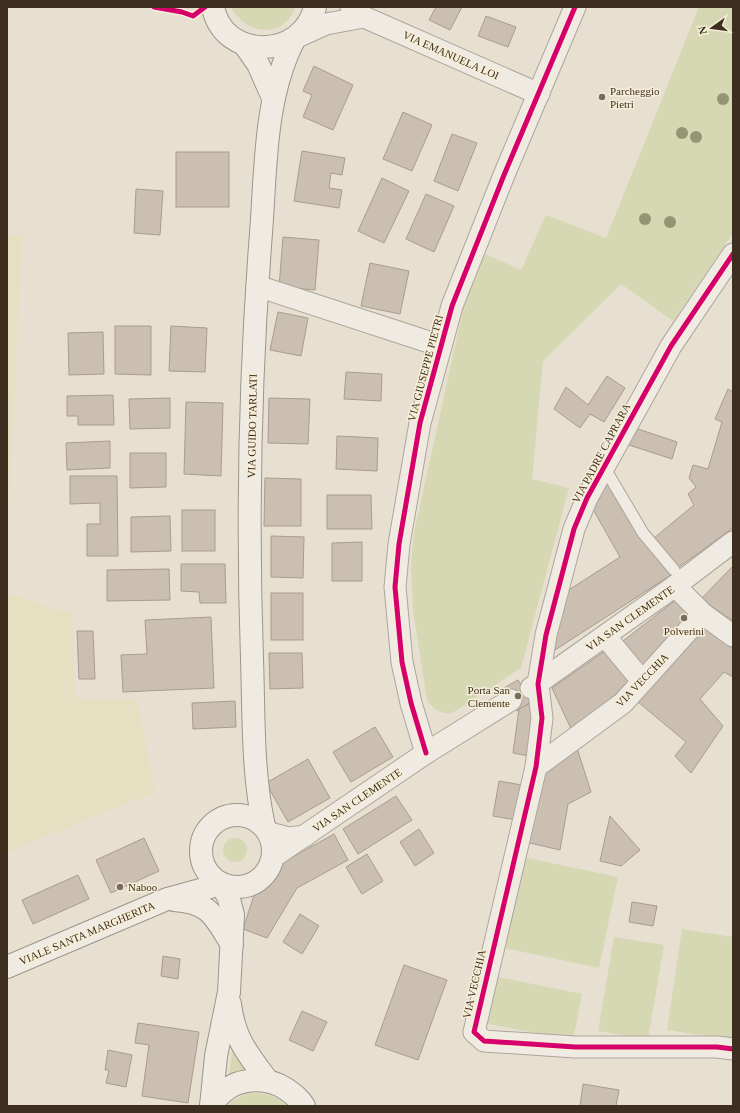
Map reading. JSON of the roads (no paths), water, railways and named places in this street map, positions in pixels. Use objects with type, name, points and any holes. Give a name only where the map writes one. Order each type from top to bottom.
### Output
[{"type":"main road","points":[[211,9],[221,26],[231,37],[244,44],[262,48],[279,46],[295,38],[306,27],[315,7]]},
{"type":"main road","name":"VIA GUIDO TARLATI","points":[[266,830],[258,792],[256,754],[250,547],[252,398],[257,286],[273,98],[283,62],[295,38]]},
{"type":"main road","points":[[244,44],[258,64],[273,98]]},
{"type":"main road","name":"VIA GUIDO TARLATI","points":[[229,815],[247,788],[256,754]]},
{"type":"main road","points":[[229,815],[250,816],[266,830],[272,843],[273,857],[268,870],[261,879],[252,884],[241,911],[232,945]]},
{"type":"main road","name":"VIALE SANTA MARGHERITA","points":[[167,899],[189,879],[201,856],[201,846],[207,830],[219,819],[229,815]]},
{"type":"main road","points":[[201,856],[205,868],[212,877],[222,884],[229,899],[233,915],[228,992],[216,1056],[211,1106]]},
{"type":"main road","name":"VIALE SANTA MARGHERITA","points":[[7,967],[167,899],[222,884],[232,887],[252,884]]},
{"type":"main road","name":"VIALE SANTA MARGHERITA","points":[[167,899],[192,901],[201,906],[216,919],[232,945]]},
{"type":"main road","points":[[228,992],[232,1024],[242,1047],[267,1080]]},
{"type":"main road","points":[[211,1106],[223,1092],[233,1086],[242,1082],[267,1080],[280,1085],[290,1092],[304,1106]]},
{"type":"street","name":"VIA GIUSEPPE PIETRI","points":[[426,753],[411,704],[402,662],[396,601],[396,575],[419,429],[452,306],[504,175],[575,7]]},
{"type":"street","points":[[295,38],[358,12]]},
{"type":"street","name":"VIA EMANUELA LOI","points":[[358,12],[539,94]]},
{"type":"street","name":"VIA PADRE CAPRARA","points":[[525,692],[546,635],[572,535],[587,498],[671,346],[733,254]]},
{"type":"street","points":[[257,286],[441,346]]},
{"type":"street","name":"VIA SAN CLEMENTE","points":[[305,836],[426,753],[525,692],[605,636],[675,578],[733,542]]},
{"type":"street","points":[[675,578],[703,614],[733,636]]},
{"type":"street","name":"VIA VECCHIA","points":[[536,767],[623,703],[703,614]]},
{"type":"street","points":[[605,636],[642,681]]},
{"type":"street","name":"VIA VECCHIA","points":[[525,692],[542,718],[536,767],[474,1032],[484,1041],[575,1048],[717,1047],[733,1050]]},
{"type":"street","points":[[266,830],[280,838],[305,836]]},
{"type":"street","points":[[273,857],[305,836]]},
{"type":"lane","points":[[604,467],[643,533],[675,578]]},
{"type":"place","name":"Parcheggio Pietri","points":[[602,97]]},
{"type":"place","name":"Polverini","points":[[684,618]]},
{"type":"place","name":"Porta San Clemente","points":[[518,696]]},
{"type":"place","name":"Naboo","points":[[120,887]]}]
